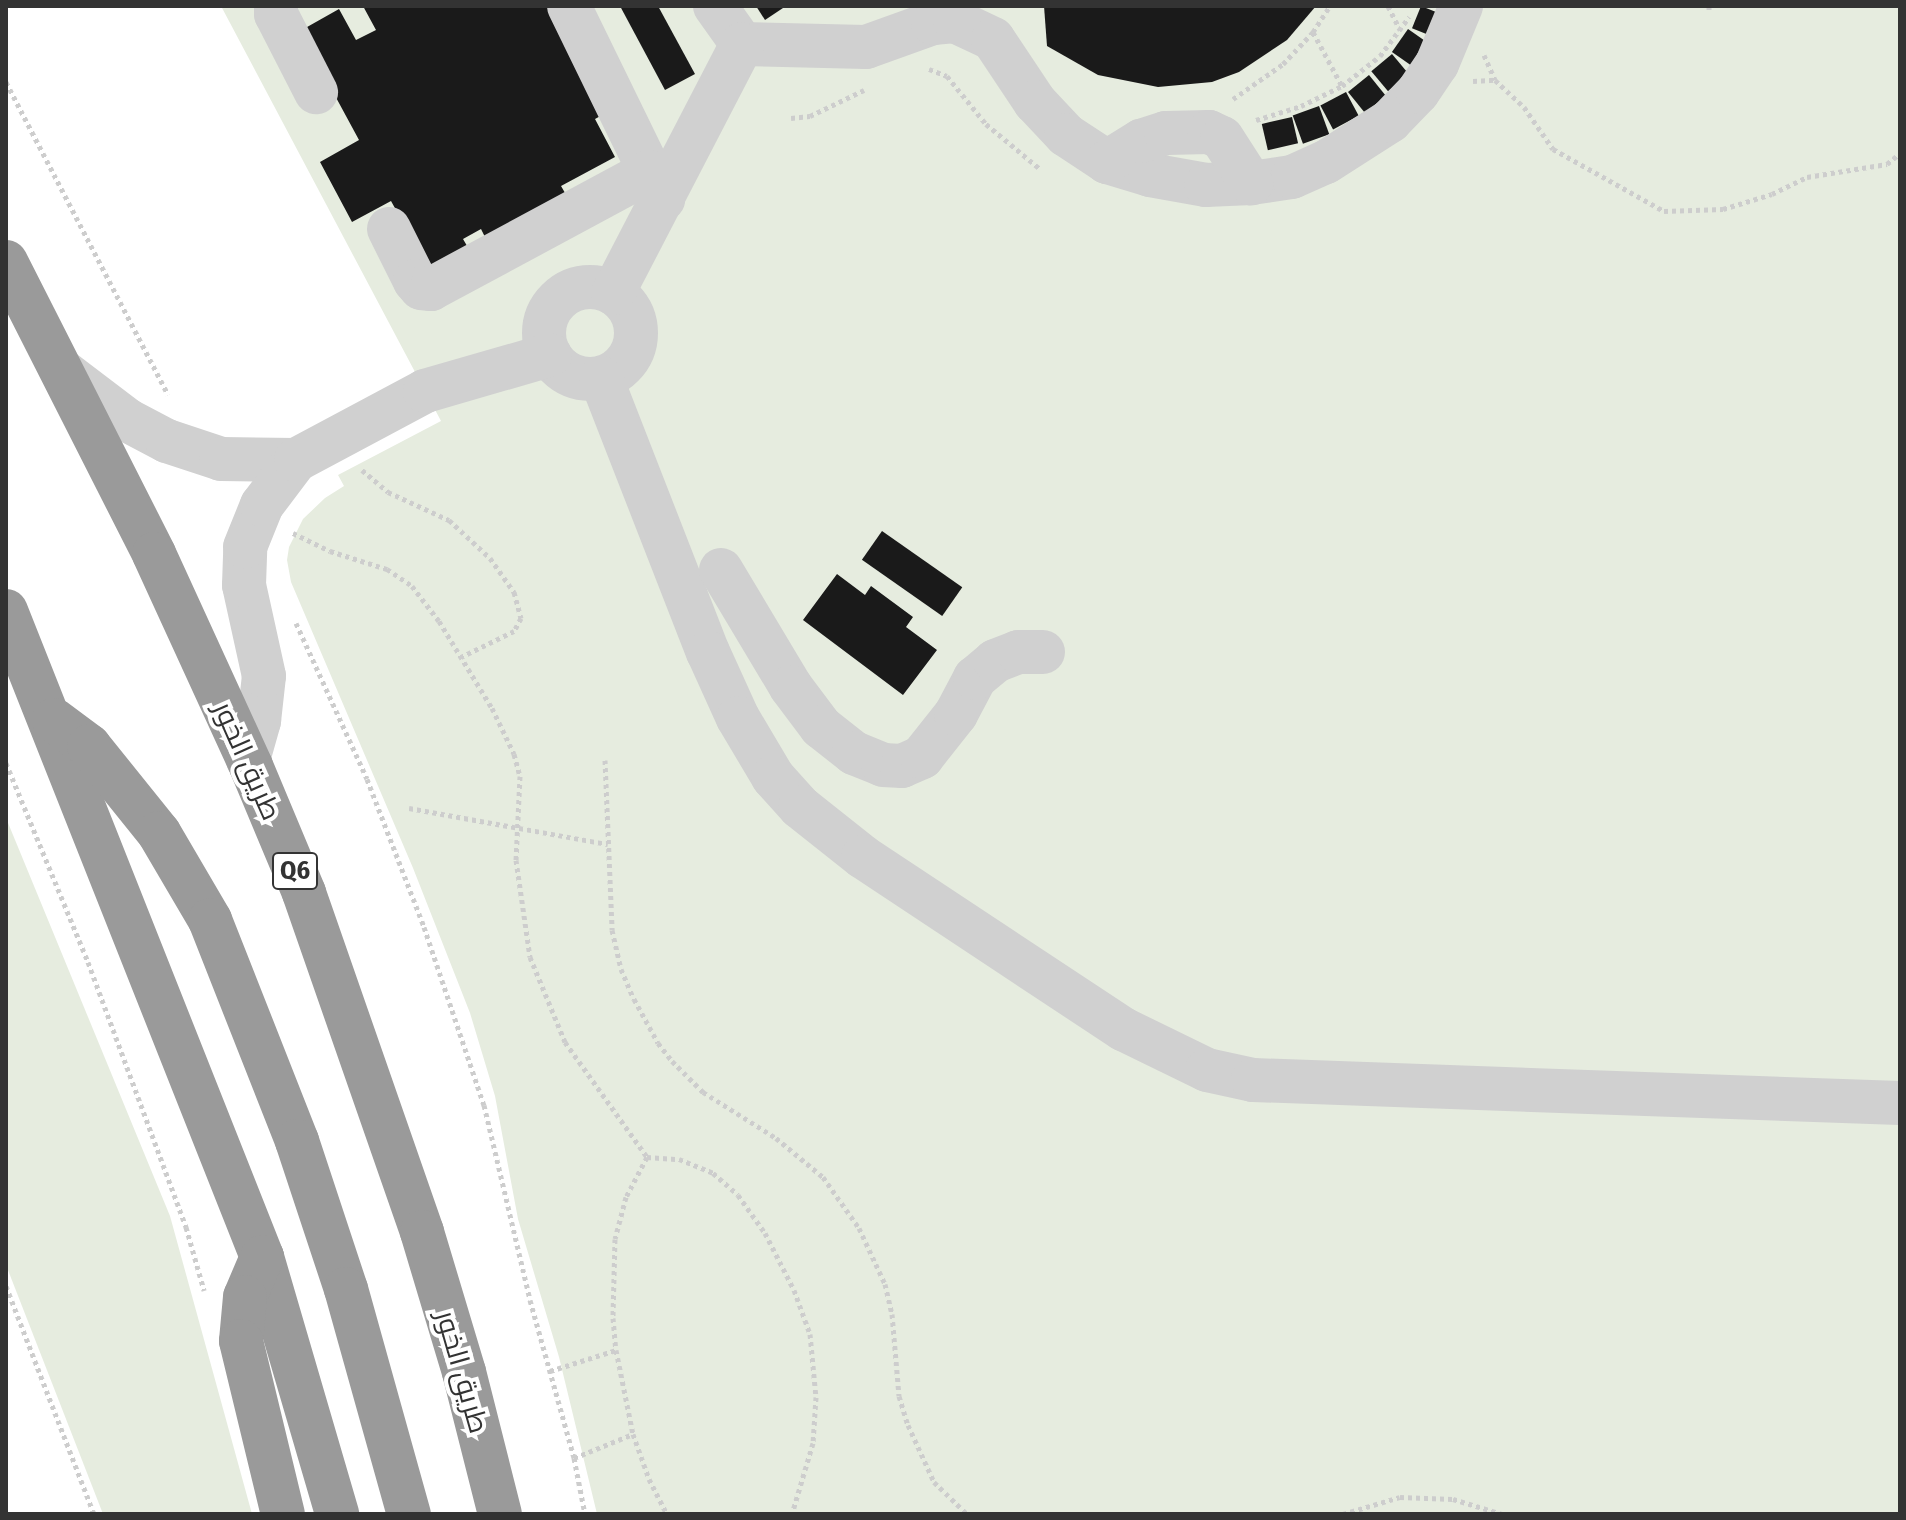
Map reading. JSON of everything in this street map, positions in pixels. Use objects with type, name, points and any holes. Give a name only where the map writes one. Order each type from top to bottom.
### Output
[{"type":"highway","name":"طريق الخور","points":[[6,262],[154,554],[248,760],[304,893],[422,1232],[464,1372],[500,1514]]},
{"type":"highway","points":[[6,611],[262,1257],[337,1514]]},
{"type":"highway","points":[[48,716],[89,746],[123,786],[159,833],[210,920],[297,1141],[336,1259],[409,1514]]},
{"type":"highway","points":[[262,1257],[245,1297],[241,1341],[283,1514]]},
{"type":"street","points":[[276,6],[276,14],[316,92]]},
{"type":"street","points":[[569,6],[656,186]]},
{"type":"street","points":[[715,6],[742,44]]},
{"type":"street","points":[[742,44],[866,47],[933,23],[955,21],[993,39],[1035,102],[1066,135],[1107,162],[1150,175],[1206,185],[1251,183],[1292,177],[1326,162],[1390,121],[1418,92],[1437,64],[1461,6]]},
{"type":"street","points":[[613,293],[656,186],[742,44]]},
{"type":"street","points":[[1107,162],[1141,141],[1166,133],[1209,132],[1222,138],[1251,183]]},
{"type":"street","points":[[389,229],[415,281],[421,288],[431,289],[656,186]]},
{"type":"street","points":[[587,287],[613,293],[632,313],[636,339],[624,363],[601,378],[589,379],[566,373],[550,355],[544,331],[553,306],[562,296],[587,287]]},
{"type":"street","points":[[248,760],[259,721],[264,676],[244,585],[245,547],[262,505],[296,460],[340,435],[425,391],[550,355]]},
{"type":"street","points":[[64,372],[127,420],[167,441],[221,459],[296,460]]},
{"type":"street","points":[[601,378],[708,652],[738,718],[773,777],[800,807],[863,857],[1123,1029],[1207,1070],[1253,1080],[1900,1103]]},
{"type":"street","points":[[721,570],[791,687],[821,727],[854,753],[883,765],[902,766],[922,757],[934,746],[975,678],[995,661],[1018,652],[1043,652]]},
{"type":"street","points":[[773,777],[821,727]]},
{"type":"path","points":[[1209,132],[1228,102],[1283,64],[1313,32],[1330,6]]},
{"type":"path","points":[[1388,6],[1400,31]]},
{"type":"path","points":[[1209,132],[1278,115],[1342,86],[1380,56],[1414,8]]},
{"type":"path","points":[[1313,32],[1342,86]]},
{"type":"path","points":[[924,68],[947,76],[986,124],[1029,163],[1052,176]]},
{"type":"path","points":[[1467,82],[1495,80],[1524,107],[1553,149],[1664,211],[1723,209],[1772,194],[1807,177],[1887,164],[1900,153]]},
{"type":"path","points":[[6,82],[152,370],[169,396]]},
{"type":"path","points":[[791,118],[810,116],[867,88]]},
{"type":"path","points":[[340,435],[374,483],[449,520],[490,558],[514,592],[521,618],[514,631],[461,657]]},
{"type":"path","points":[[262,505],[294,534],[398,575],[426,602],[461,657],[514,754],[520,776],[517,829],[519,902],[530,957],[543,992],[565,1042],[647,1157]]},
{"type":"path","points":[[295,620],[367,779],[424,927],[484,1105],[574,1458],[585,1514]]},
{"type":"path","points":[[605,760],[612,930],[621,969],[640,1011],[658,1043],[703,1092],[776,1138],[823,1177],[859,1228],[885,1284],[892,1314],[899,1396],[908,1425],[934,1482],[967,1514]]},
{"type":"path","points":[[6,763],[93,977],[186,1227],[208,1303]]},
{"type":"path","points":[[409,808],[608,844]]},
{"type":"path","points":[[647,1157],[626,1197],[615,1239],[612,1287],[616,1350],[633,1434],[649,1479],[667,1514]]},
{"type":"path","points":[[647,1157],[679,1159],[713,1173],[738,1195],[765,1233],[794,1290],[810,1334],[816,1397],[813,1443],[792,1514]]},
{"type":"path","points":[[6,1286],[94,1514]]},
{"type":"path","points":[[550,1371],[616,1350]]},
{"type":"path","points":[[574,1458],[633,1434]]},
{"type":"path","points":[[1343,1514],[1400,1497],[1453,1499],[1502,1514]]},
{"type":"shaded area","points":[[221,6],[1900,6],[1900,1514],[597,1514],[559,1357],[518,1219],[495,1096],[470,1013],[413,868],[291,582],[287,560],[289,547],[303,519],[325,498],[344,486],[338,475],[441,421]]},
{"type":"shaded area","points":[[6,818],[170,1216],[252,1514],[103,1514],[6,1265]]},
{"type":"building","points":[[363,6],[548,6],[606,113],[595,119],[615,157],[561,186],[568,198],[488,243],[481,229],[463,239],[470,251],[431,273],[391,201],[352,222],[320,162],[359,140],[300,31],[339,9],[356,40],[376,30]]},
{"type":"building","points":[[620,6],[658,6],[695,74],[665,90]]},
{"type":"building","points":[[756,6],[786,6],[765,20]]},
{"type":"building","points":[[1044,6],[1316,6],[1287,40],[1239,72],[1212,82],[1158,87],[1098,75],[1047,46]]},
{"type":"building","points":[[1421,6],[1446,16],[1437,38],[1412,28]]},
{"type":"building","points":[[1408,29],[1431,45],[1415,68],[1392,52]]},
{"type":"building","points":[[1392,54],[1409,74],[1388,91],[1371,71]]},
{"type":"building","points":[[1369,75],[1386,96],[1365,113],[1348,92]]},
{"type":"building","points":[[1346,92],[1359,116],[1333,129],[1320,106]]},
{"type":"building","points":[[1319,106],[1329,134],[1303,144],[1293,116]]},
{"type":"building","points":[[1292,117],[1298,143],[1268,150],[1262,124]]},
{"type":"building","points":[[882,531],[962,587],[942,616],[862,560]]},
{"type":"building","points":[[837,574],[865,595],[871,586],[913,617],[906,627],[937,650],[903,695],[803,620]]}]
